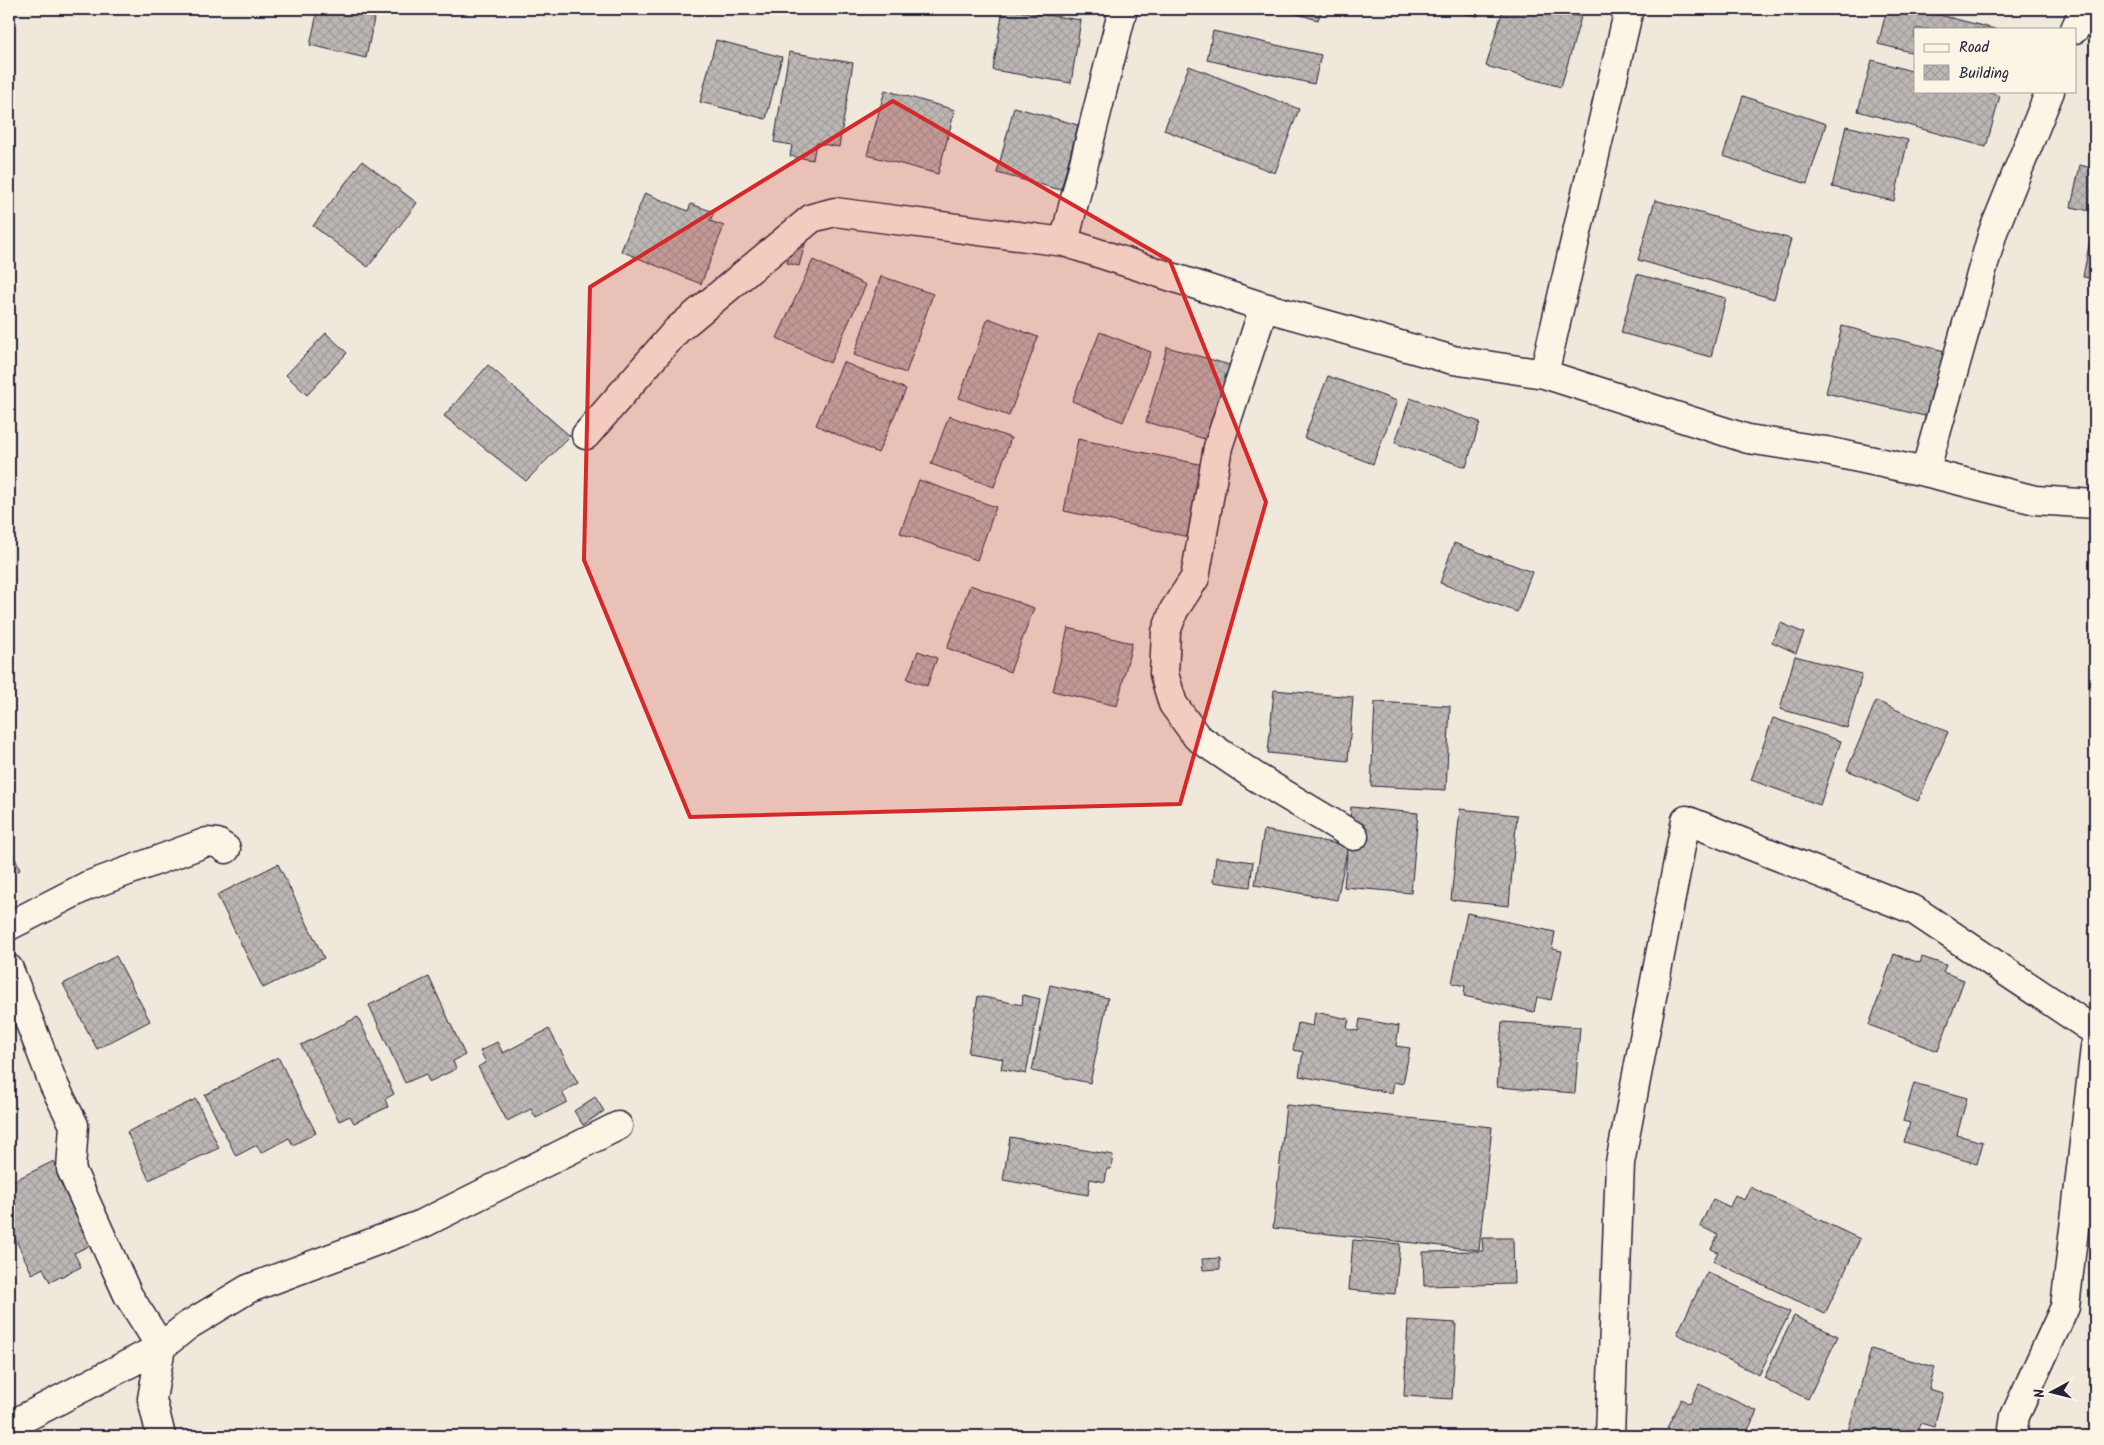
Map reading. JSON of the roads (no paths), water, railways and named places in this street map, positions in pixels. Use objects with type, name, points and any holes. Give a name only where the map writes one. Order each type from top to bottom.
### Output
[{"type":"street","points":[[1064,242],[1123,9]]},
{"type":"street","points":[[1544,374],[1629,9]]},
{"type":"street","points":[[2075,28],[2084,9]]},
{"type":"street","points":[[1925,472],[1992,232],[2050,92]]},
{"type":"street","points":[[586,435],[677,330],[812,218],[822,214],[847,213],[1064,242],[1264,308],[1453,360],[1544,374],[1748,439],[1826,451],[1925,472],[2035,500],[2095,504]]},
{"type":"street","points":[[1264,308],[1218,447],[1196,578],[1174,610],[1166,632],[1164,674],[1173,704],[1197,736],[1256,777],[1354,836]]},
{"type":"street","points":[[1610,1436],[1620,1163],[1686,820],[1914,910],[2095,1031]]},
{"type":"street","points":[[9,926],[87,886],[207,842],[217,843],[226,848]]},
{"type":"street","points":[[9,969],[54,1085],[74,1125],[71,1169],[128,1296],[161,1347],[152,1399],[161,1436]]},
{"type":"street","points":[[2012,1436],[2015,1416],[2065,1307],[2095,1047]]},
{"type":"street","points":[[9,1426],[161,1347],[187,1326],[248,1289],[422,1224],[618,1126]]}]
